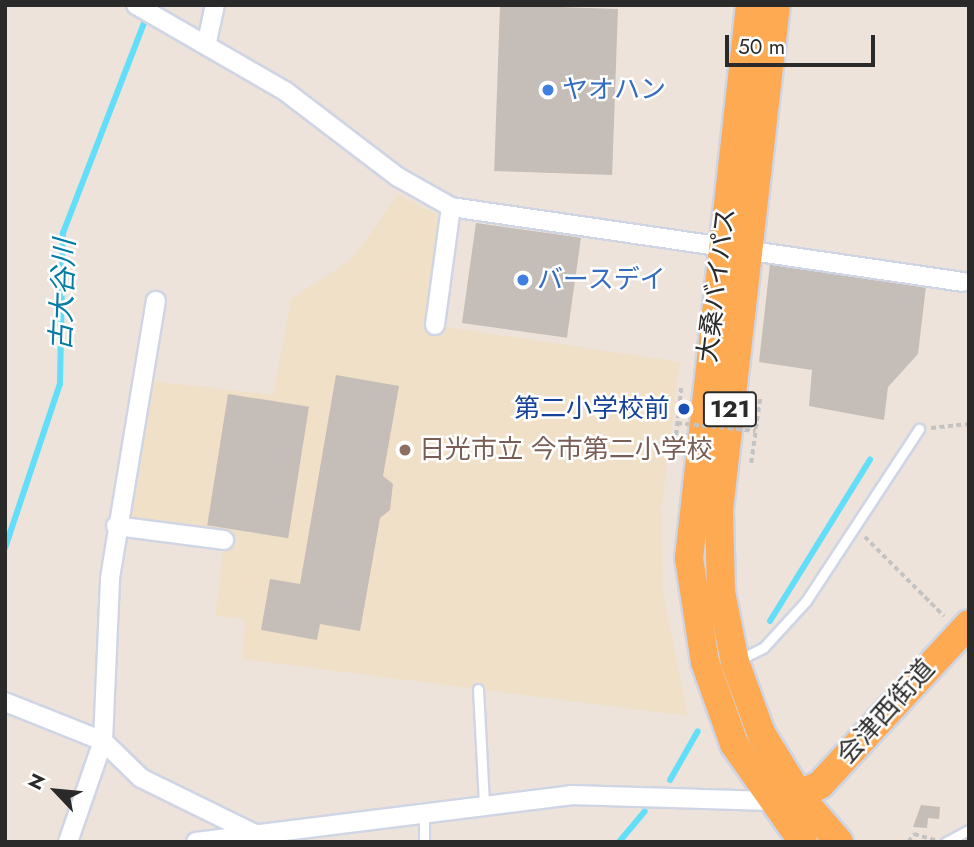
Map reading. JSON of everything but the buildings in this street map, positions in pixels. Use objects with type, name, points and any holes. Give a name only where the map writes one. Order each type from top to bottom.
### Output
[{"type":"highway","name":"大桑バイパス","points":[[750,5],[719,510],[721,592],[735,662],[761,733],[801,798]]},
{"type":"highway","name":"大桑バイパス","points":[[770,801],[745,765],[713,690],[691,593],[691,506],[776,5]]},
{"type":"highway","name":"会津西街道","points":[[801,798],[959,623]]},
{"type":"highway","points":[[770,801],[801,798]]},
{"type":"highway","name":"121","points":[[801,798],[839,842]]},
{"type":"highway","name":"121","points":[[770,801],[803,842]]},
{"type":"street","points":[[207,42],[215,5]]},
{"type":"street","points":[[138,6],[207,42],[285,91],[398,177],[451,207],[735,250],[966,277]]},
{"type":"street","points":[[435,326],[451,207]]},
{"type":"street","points":[[68,842],[103,741],[117,526],[156,301]]},
{"type":"street","points":[[117,526],[224,540]]},
{"type":"street","points":[[5,702],[103,741],[141,778],[256,835]]},
{"type":"street","points":[[196,842],[484,804],[634,793],[770,801]]},
{"type":"lane","points":[[735,662],[764,648],[806,601],[919,429]]},
{"type":"lane","points":[[478,689],[484,804]]},
{"type":"lane","points":[[424,813],[424,842]]},
{"type":"lane","points":[[945,842],[969,830]]},
{"type":"path","points":[[674,452],[681,388]]},
{"type":"path","points":[[751,463],[760,398]]},
{"type":"path","points":[[677,423],[756,431]]},
{"type":"path","points":[[919,429],[969,424]]},
{"type":"path","points":[[856,528],[959,623]]},
{"type":"path","points":[[908,842],[914,834],[945,842]]},
{"type":"shaded area","name":"日光市立 今市第二小学校","points":[[398,194],[442,217],[426,324],[680,362],[662,505],[663,593],[688,716],[242,659],[245,619],[215,616],[225,536],[131,518],[151,381],[273,395],[291,299],[353,258]]},
{"type":"waterway","name":"古大谷川","points":[[5,548],[60,384],[63,233],[147,15]]},
{"type":"waterway","points":[[770,621],[870,460]]},
{"type":"waterway","points":[[670,780],[698,731]]},
{"type":"waterway","points":[[619,842],[645,811]]},
{"type":"place","name":"ヤオハン","points":[[548,90]]},
{"type":"place","name":"バースデイ","points":[[523,280]]},
{"type":"place","name":"第二小学校前","points":[[684,409]]},
{"type":"place","name":"日光市立 今市第二小学校","points":[[405,450]]}]
